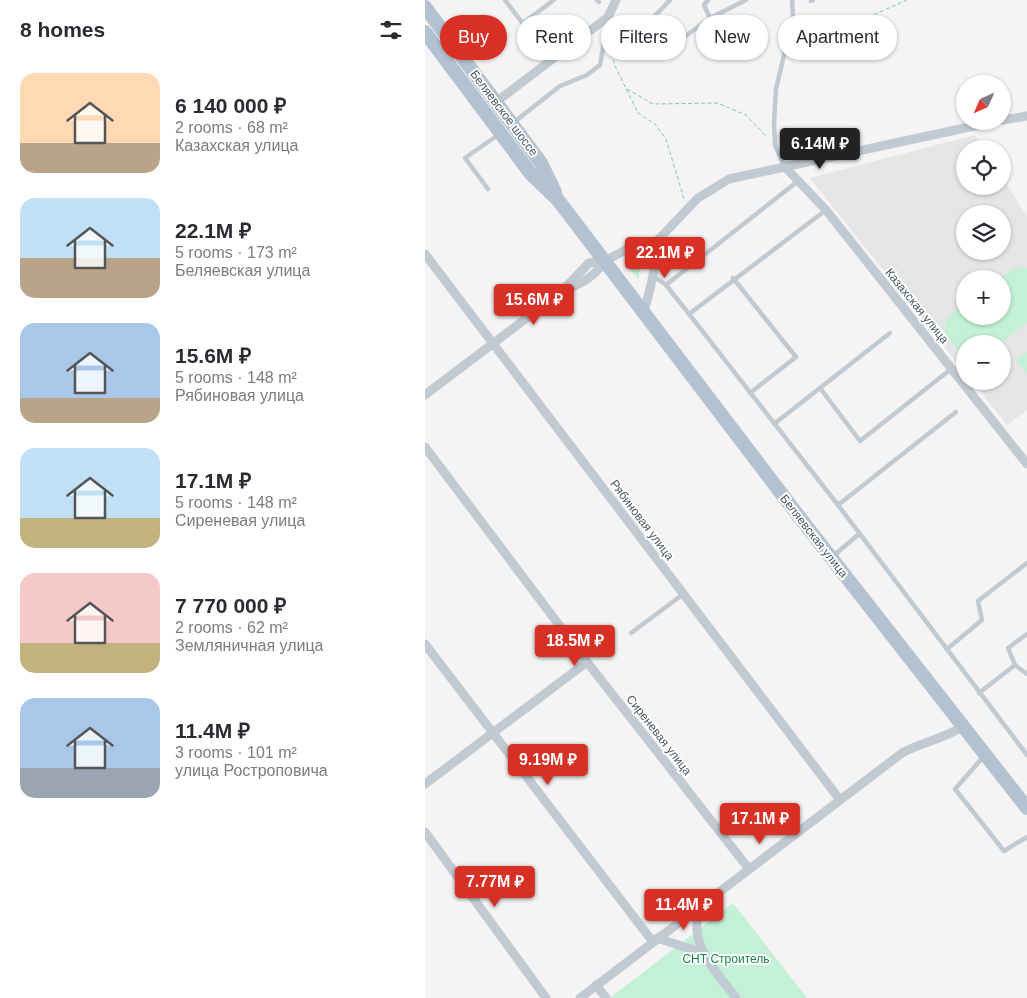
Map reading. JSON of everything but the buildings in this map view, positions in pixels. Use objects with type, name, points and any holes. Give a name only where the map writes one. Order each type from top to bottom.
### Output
[{"type":"main road","name":"Беляевское шоссе","points":[[425,7],[496,102],[506,128],[531,174],[559,200],[605,261]]},
{"type":"main road","name":"Беляевское шоссе","points":[[425,32],[506,128]]},
{"type":"main road","name":"Беляевская улица","points":[[605,261],[831,557],[1027,808]]},
{"type":"street","points":[[609,15],[617,0]]},
{"type":"street","points":[[591,30],[601,22]]},
{"type":"street","points":[[496,102],[552,60]]},
{"type":"street","points":[[1011,119],[1027,116]]},
{"type":"street","points":[[425,395],[561,292],[583,283],[596,273],[605,261],[629,248],[644,243],[655,243],[698,198],[729,179],[956,130]]},
{"type":"street","name":"Казахская улица","points":[[784,166],[826,210],[1027,464]]},
{"type":"street","points":[[644,312],[653,276],[656,256],[655,243]]},
{"type":"street","name":"Рябиновая улица","points":[[425,254],[682,595],[840,800]]},
{"type":"street","name":"Сиреневая улица","points":[[425,447],[587,662],[749,869]]},
{"type":"street","points":[[425,644],[491,732],[655,940],[703,953]]},
{"type":"street","points":[[425,784],[491,732],[587,662]]},
{"type":"street","points":[[580,998],[902,753],[919,744],[952,734],[963,726]]},
{"type":"street","points":[[425,832],[546,998]]},
{"type":"street","points":[[699,906],[695,922],[697,940],[703,953],[736,998]]},
{"type":"street","points":[[596,985],[606,998]]},
{"type":"lane","points":[[505,0],[517,16]]},
{"type":"lane","points":[[535,15],[554,0]]},
{"type":"lane","points":[[655,15],[669,0]]},
{"type":"lane","points":[[708,0],[703,4],[708,15]]},
{"type":"lane","points":[[716,15],[746,0]]},
{"type":"lane","points":[[792,0],[793,15]]},
{"type":"lane","points":[[488,189],[465,158],[560,86],[587,75],[600,65],[601,59]]},
{"type":"lane","points":[[783,60],[776,89],[775,145],[784,166]]},
{"type":"lane","points":[[666,285],[798,181]]},
{"type":"lane","points":[[689,314],[733,278],[826,210]]},
{"type":"lane","points":[[653,276],[666,285],[689,314],[838,505],[1027,755]]},
{"type":"lane","points":[[733,278],[796,357],[750,393]]},
{"type":"lane","points":[[774,424],[890,333]]},
{"type":"lane","points":[[819,388],[860,440],[951,369]]},
{"type":"lane","points":[[838,505],[956,412]]},
{"type":"lane","points":[[831,557],[859,534]]},
{"type":"lane","points":[[947,649],[982,620],[978,601],[1027,563]]},
{"type":"lane","points":[[631,633],[682,595]]},
{"type":"lane","points":[[1027,634],[1008,648],[1015,665],[1027,674]]},
{"type":"lane","points":[[979,693],[1015,665]]},
{"type":"lane","points":[[985,755],[955,789],[1004,851],[1027,837]]},
{"type":"path","points":[[873,15],[907,0]]},
{"type":"path","points":[[613,60],[639,113],[655,124],[667,139],[677,184],[688,209]]},
{"type":"path","points":[[626,88],[653,104],[717,103],[746,115],[775,145]]},
{"type":"shaded area","points":[[975,135],[978,140],[956,140],[956,195],[1011,195],[1011,191],[1027,217],[1027,410],[1007,425],[979,390],[1011,390],[1011,335],[956,335],[956,362],[810,178]]},
{"type":"green space","points":[[635,253],[640,257],[639,280],[623,261],[627,255]]},
{"type":"green space","points":[[1017,267],[1027,268],[1027,323],[1011,335],[956,335],[956,348],[947,334],[945,324],[950,315],[956,310],[956,325],[1011,325],[1011,271]]},
{"type":"green space","points":[[1027,352],[1027,374],[1016,360]]},
{"type":"green space","name":"СНТ Строитель","points":[[733,903],[807,998],[610,998]]}]
